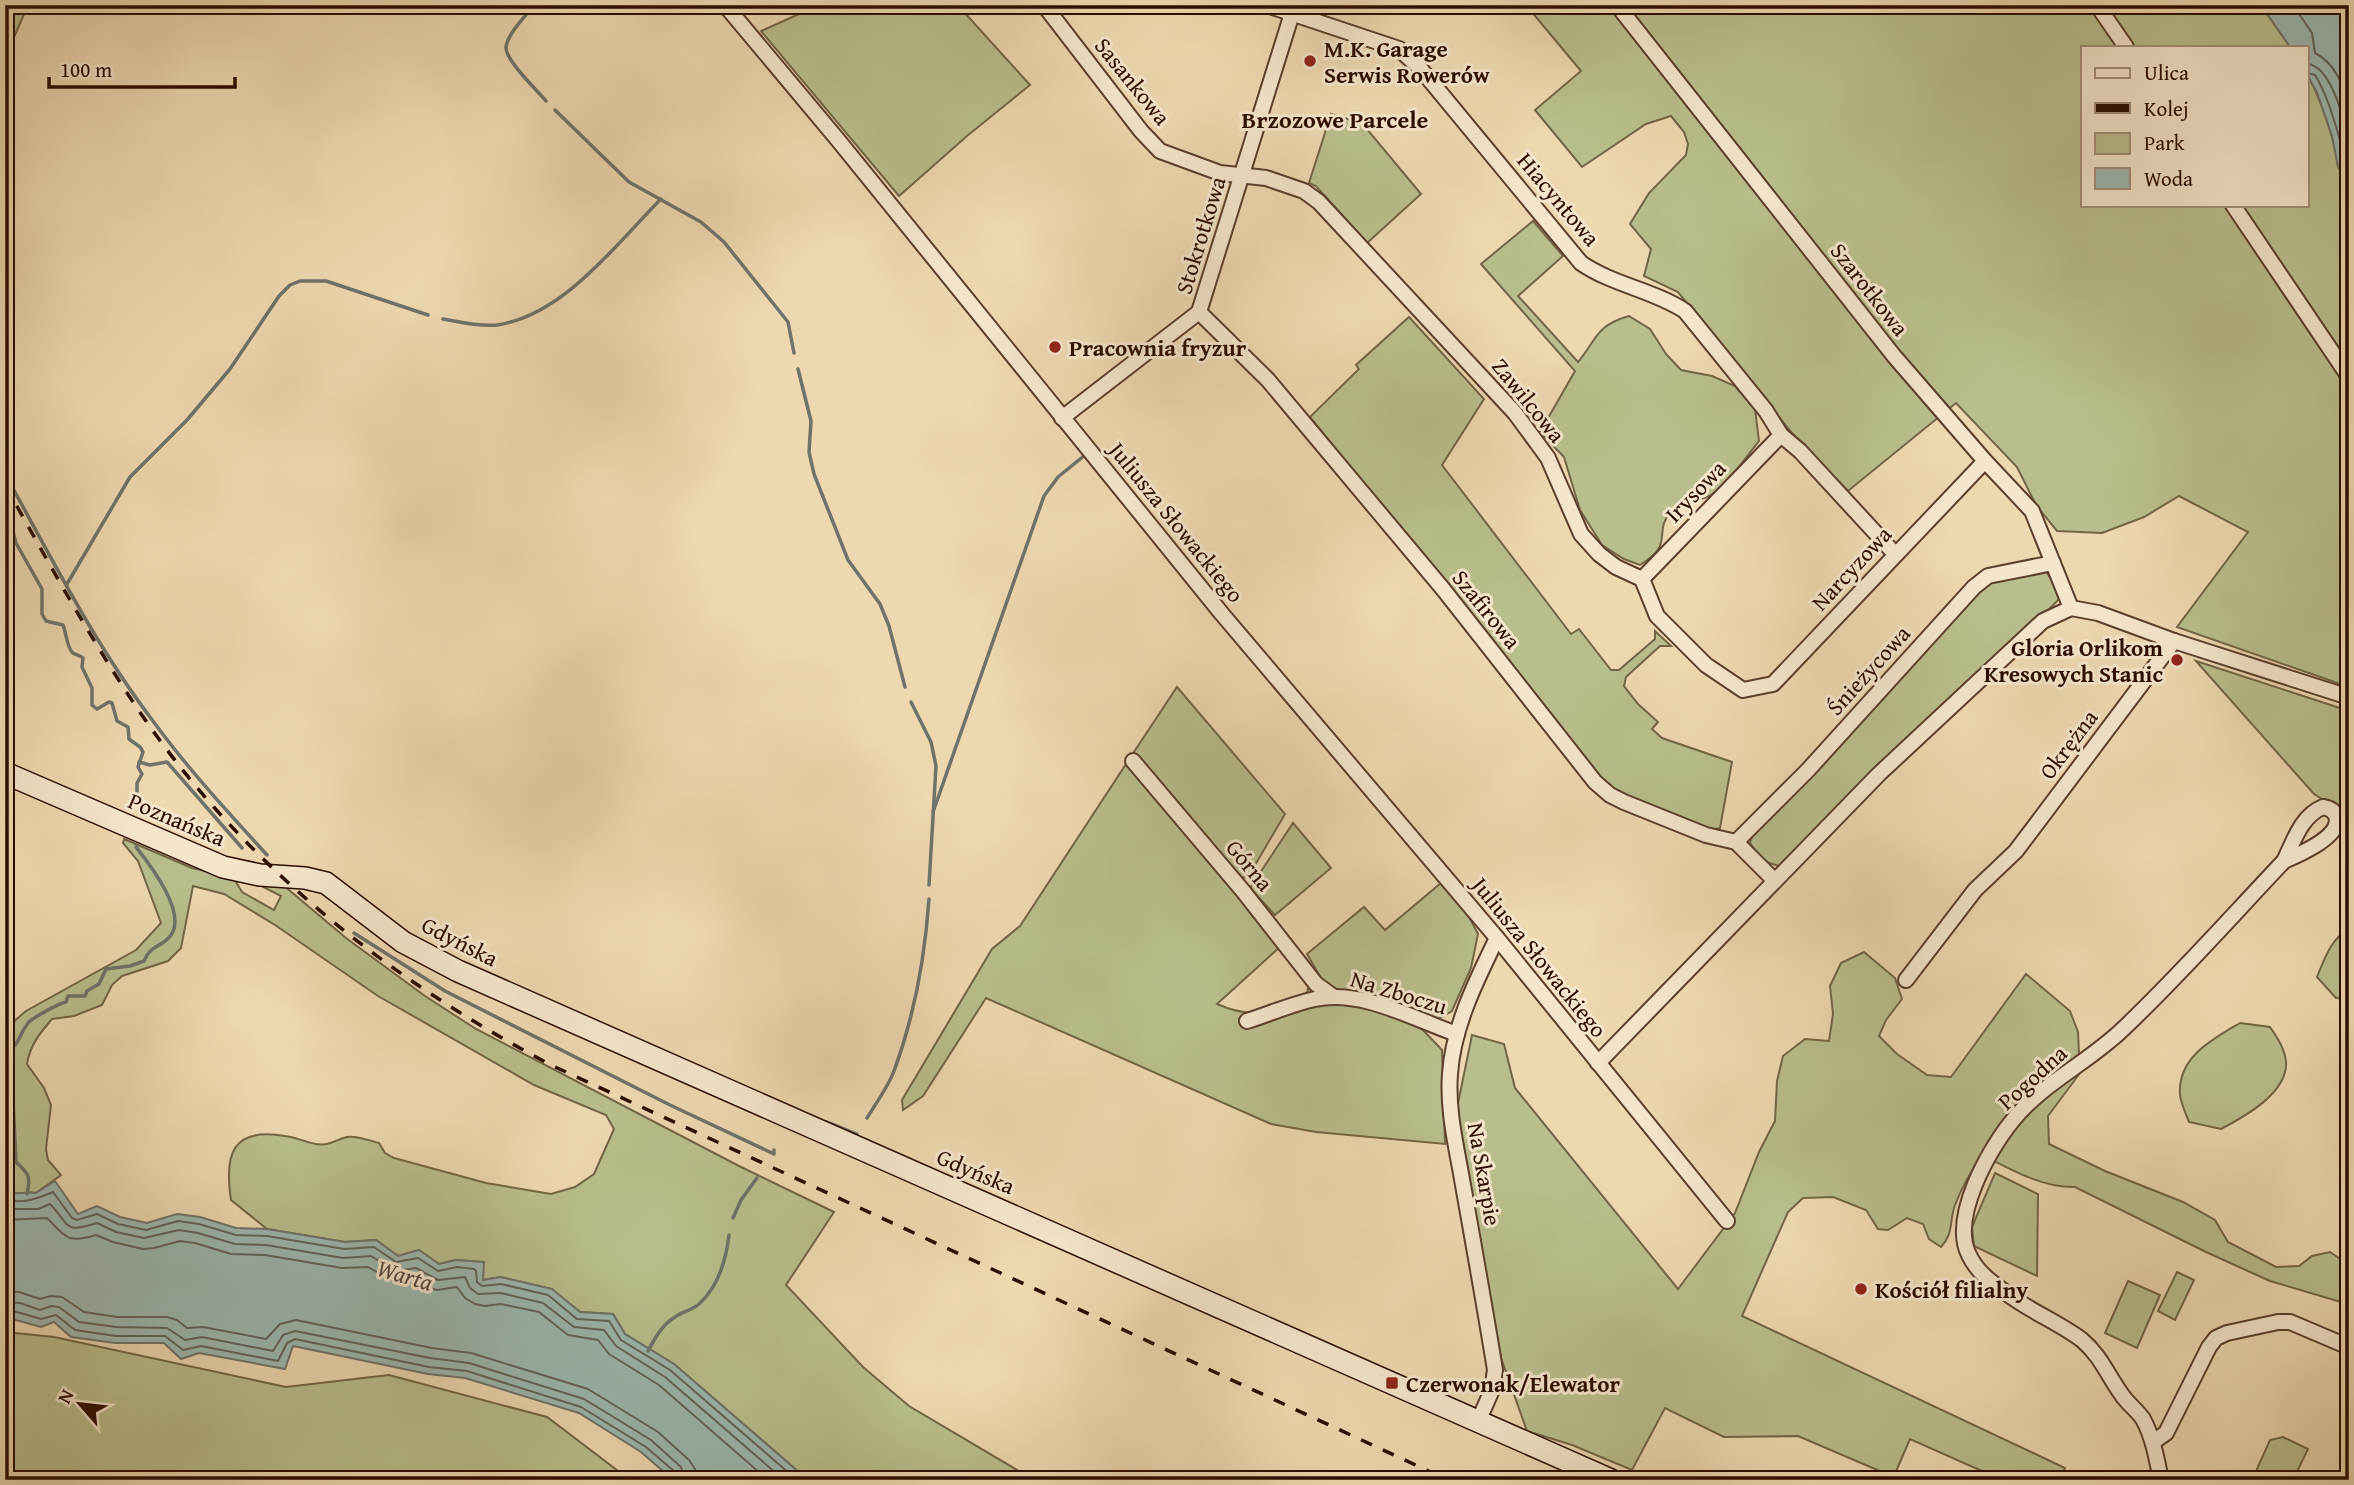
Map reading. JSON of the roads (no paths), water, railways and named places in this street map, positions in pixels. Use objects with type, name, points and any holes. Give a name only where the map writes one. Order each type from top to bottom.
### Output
[{"type":"main road","name":"Poznańska","points":[[5,773],[223,867],[260,875],[305,878],[334,888]]},
{"type":"main road","name":"Gdyńska","points":[[334,888],[404,942],[458,971],[1611,1480]]},
{"type":"street","name":"Juliusza Słowackiego","points":[[725,5],[1231,624],[1497,939],[1727,1221]]},
{"type":"street","name":"Sasankowa","points":[[1044,5],[1141,131],[1160,151],[1220,173],[1242,176]]},
{"type":"street","name":"Hiacyntowa","points":[[1266,5],[1293,10],[1399,50],[1419,67],[1581,263],[1598,275],[1668,300],[1685,312],[1766,411],[1781,435],[1800,451],[1895,554]]},
{"type":"street","name":"Szarotkowa","points":[[1617,5],[1894,356],[1984,461],[2032,511],[2071,608]]},
{"type":"street","points":[[2097,5],[2125,46]]},
{"type":"street","name":"Stokrotkowa","points":[[1062,418],[1199,312],[1293,10]]},
{"type":"street","name":"Zawilcowa","points":[[1242,176],[1266,178],[1304,191],[1320,202],[1515,413],[1548,457],[1581,534],[1599,554],[1616,567],[1642,579]]},
{"type":"street","points":[[2234,206],[2349,377]]},
{"type":"street","name":"Szafirowa","points":[[1199,312],[1277,391],[1448,596],[1595,782],[1624,803],[1706,835],[1736,842]]},
{"type":"street","name":"Irysowa","points":[[1642,579],[1781,435]]},
{"type":"street","name":"Narcyzowa","points":[[1642,579],[1657,616],[1706,665],[1743,690],[1773,684],[1984,461]]},
{"type":"street","name":"Śnieżycowa","points":[[1736,842],[1808,770],[1974,587],[1989,576],[2053,564]]},
{"type":"street","name":"Juliusza Słowackiego","points":[[1598,1063],[1879,774],[2043,621],[2071,608]]},
{"type":"street","points":[[2071,608],[2098,613],[2174,641],[2349,697]]},
{"type":"street","name":"Okrężna","points":[[1906,981],[1975,890],[2016,851],[2174,641]]},
{"type":"street","name":"Górna","points":[[1133,761],[1252,901],[1316,984],[1334,997]]},
{"type":"street","points":[[1736,842],[1775,881]]},
{"type":"street","name":"Pogodna","points":[[2161,1480],[2152,1442],[2142,1419],[2122,1395],[2101,1359],[2081,1340],[2008,1294],[1978,1270],[1968,1254],[1964,1223],[1969,1202],[1982,1171],[2013,1120],[2035,1099],[2122,1031],[2284,861]]},
{"type":"street","name":"Na Skarpie","points":[[1478,1422],[1492,1390],[1495,1370],[1451,1113],[1450,1075],[1457,1034],[1497,939]]},
{"type":"street","name":"Na Zboczu","points":[[1247,1021],[1314,999],[1334,997],[1371,1003],[1457,1034]]},
{"type":"street","points":[[2152,1442],[2166,1433],[2216,1338],[2227,1333],[2290,1322],[2349,1347]]},
{"type":"water","points":[[2261,5],[2349,5],[2349,184],[2338,167],[2332,136],[2308,76],[2308,46],[2289,46]]},
{"type":"water","name":"Warta","points":[[55,1181],[78,1214],[97,1206],[120,1217],[147,1223],[177,1214],[200,1217],[236,1228],[267,1229],[345,1242],[376,1240],[398,1256],[419,1250],[439,1264],[456,1260],[484,1262],[483,1280],[500,1277],[552,1289],[580,1312],[613,1314],[625,1334],[674,1364],[808,1480],[673,1480],[641,1452],[579,1413],[465,1378],[428,1374],[293,1346],[285,1369],[199,1353],[181,1359],[164,1343],[115,1343],[71,1337],[54,1322],[41,1327],[5,1317],[5,1191],[36,1193]]},
{"type":"waterway","points":[[534,5],[514,30],[506,47],[516,67],[546,101]]},
{"type":"waterway","points":[[555,110],[629,182],[701,222],[724,242],[788,322],[794,353]]},
{"type":"waterway","points":[[443,319],[477,325],[497,325],[521,319],[545,307],[587,275],[661,199]]},
{"type":"waterway","points":[[67,584],[130,477],[187,420],[230,369],[279,296],[290,285],[300,281],[326,281],[428,315]]},
{"type":"waterway","points":[[798,369],[811,421],[809,452],[814,474],[848,560],[880,604],[889,626],[905,687]]},
{"type":"waterway","points":[[933,812],[1044,496],[1058,477],[1085,455]]},
{"type":"waterway","points":[[5,474],[75,600],[132,692],[194,773],[267,855]]},
{"type":"waterway","points":[[5,501],[16,543],[42,589],[42,614],[46,621],[63,625],[71,651],[83,658],[82,667],[92,688],[92,705],[97,709],[112,703],[117,721],[128,727],[129,739],[143,752],[138,767],[142,774],[137,783],[137,802],[149,809]]},
{"type":"waterway","points":[[911,702],[931,742],[936,766],[929,885]]},
{"type":"waterway","points":[[139,762],[150,765],[167,762],[242,848]]},
{"type":"waterway","points":[[5,1054],[17,1043],[30,1021],[66,1002],[68,996],[85,996],[87,991],[99,984],[106,969],[144,961],[150,951],[171,935],[175,925],[171,902],[136,847]]},
{"type":"waterway","points":[[867,1118],[891,1077],[913,1008],[925,942],[929,899]]},
{"type":"waterway","points":[[354,933],[445,991],[670,1105],[774,1154],[774,1150]]},
{"type":"waterway","points":[[5,1078],[13,1100],[16,1162],[28,1176],[27,1194]]},
{"type":"waterway","points":[[827,1122],[857,1134]]},
{"type":"waterway","points":[[733,1218],[741,1200],[757,1178]]},
{"type":"waterway","points":[[648,1351],[666,1324],[699,1304],[711,1290],[726,1254],[729,1235]]},
{"type":"railway","points":[[5,485],[108,664],[187,775],[231,826],[328,918],[437,998],[553,1066],[1448,1480]]},
{"type":"place","name":"M.K. Garage Serwis Rowerów","points":[[1310,61]]},
{"type":"place","name":"Pracownia fryzur","points":[[1055,347]]},
{"type":"place","name":"Gloria Orlikom Kresowych Stanic","points":[[2177,660]]},
{"type":"place","name":"Kościół filialny","points":[[1861,1289]]},
{"type":"place","name":"Czerwonak/Elewator","points":[[1392,1383]]},
{"type":"district","name":"Brzozowe Parcele","points":[[1335,119]]}]
